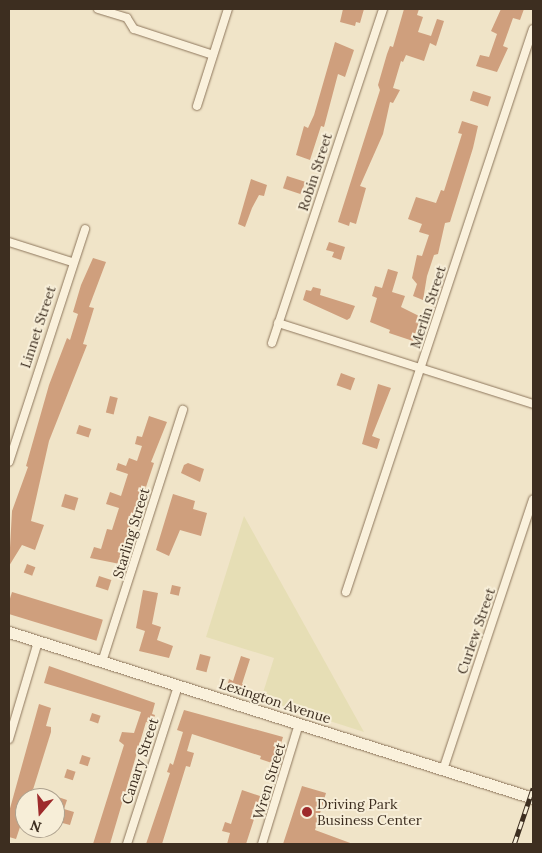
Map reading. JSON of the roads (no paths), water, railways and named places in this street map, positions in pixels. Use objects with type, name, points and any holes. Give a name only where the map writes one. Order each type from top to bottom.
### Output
[{"type":"main road","name":"Lexington Avenue","points":[[9,632],[533,798]]},
{"type":"street","points":[[98,9],[127,18],[134,30],[213,55]]},
{"type":"street","points":[[197,106],[228,9]]},
{"type":"street","name":"Robin Street","points":[[272,343],[383,9]]},
{"type":"street","name":"Merlin Street","points":[[346,592],[533,29]]},
{"type":"street","name":"Linnet Street","points":[[9,462],[72,262],[85,229]]},
{"type":"street","points":[[9,242],[72,262]]},
{"type":"street","points":[[278,323],[533,404]]},
{"type":"street","name":"Starling Street","points":[[102,662],[183,410]]},
{"type":"street","name":"Curlew Street","points":[[443,770],[533,500]]},
{"type":"street","points":[[9,739],[38,642]]},
{"type":"street","name":"Canary Street","points":[[127,844],[178,686]]},
{"type":"street","name":"Wren Street","points":[[262,844],[299,724]]},
{"type":"railway","points":[[514,844],[533,788]]},
{"type":"place","name":"Driving Park Business Center","points":[[307,812]]}]
